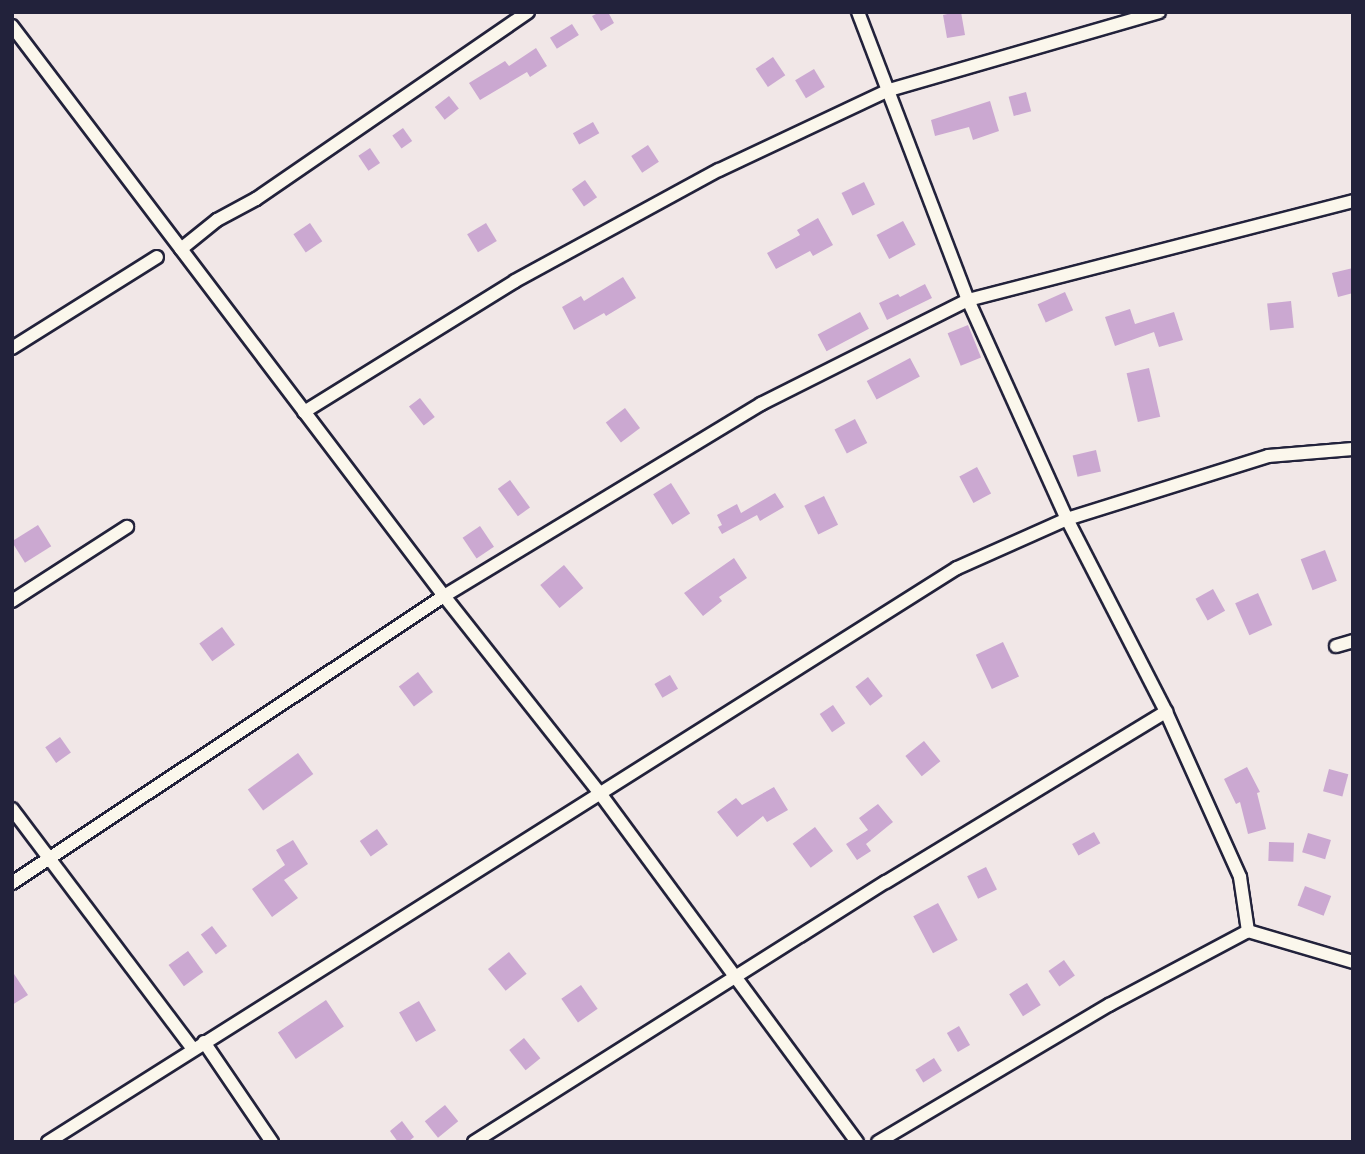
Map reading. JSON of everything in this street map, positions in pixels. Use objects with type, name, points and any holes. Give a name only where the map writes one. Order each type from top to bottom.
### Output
[{"type":"street","points":[[181,249],[217,220],[256,200],[528,12]]},
{"type":"street","points":[[858,12],[968,300],[1067,519],[1166,712],[1240,877],[1248,930]]},
{"type":"street","points":[[304,412],[515,281],[719,170],[889,90],[1159,12]]},
{"type":"street","points":[[12,26],[444,596],[599,792],[854,1141]]},
{"type":"street","points":[[12,883],[444,596],[761,404],[968,300],[1353,201]]},
{"type":"street","points":[[12,348],[157,257]]},
{"type":"street","points":[[48,1142],[957,568],[1067,519],[1268,456],[1353,449]]},
{"type":"street","points":[[12,601],[127,527]]},
{"type":"street","points":[[1336,646],[1353,641]]},
{"type":"street","points":[[474,1142],[733,978],[1166,712]]},
{"type":"street","points":[[12,809],[48,861],[272,1142]]},
{"type":"street","points":[[878,1142],[1109,1005],[1248,930],[1353,962]]},
{"type":"building","points":[[608,12],[614,23],[601,31],[592,16]]},
{"type":"building","points":[[961,12],[965,35],[947,38],[943,15]]},
{"type":"building","points":[[572,24],[579,35],[557,49],[550,38]]},
{"type":"building","points":[[536,48],[547,66],[530,77],[527,72],[480,100],[469,83],[505,61],[509,66]]},
{"type":"building","points":[[773,57],[785,75],[768,87],[756,69]]},
{"type":"building","points":[[814,69],[825,87],[806,98],[795,80]]},
{"type":"building","points":[[1026,92],[1031,111],[1014,116],[1009,97]]},
{"type":"building","points":[[449,96],[459,109],[445,120],[435,107]]},
{"type":"building","points":[[990,101],[999,131],[973,140],[969,127],[935,136],[931,120]]},
{"type":"building","points":[[593,122],[599,133],[579,145],[573,133]]},
{"type":"building","points":[[403,128],[412,141],[402,149],[392,135]]},
{"type":"building","points":[[648,145],[659,162],[642,173],[631,156]]},
{"type":"building","points":[[370,148],[380,163],[368,171],[358,156]]},
{"type":"building","points":[[585,180],[597,197],[584,206],[572,189]]},
{"type":"building","points":[[864,182],[875,204],[852,215],[842,193]]},
{"type":"building","points":[[818,218],[833,245],[813,256],[810,251],[776,269],[767,253],[800,235],[797,230]]},
{"type":"building","points":[[903,221],[916,245],[889,259],[877,235]]},
{"type":"building","points":[[310,223],[322,241],[306,252],[293,234]]},
{"type":"building","points":[[486,223],[497,241],[478,252],[467,234]]},
{"type":"building","points":[[1353,268],[1353,293],[1338,297],[1332,273]]},
{"type":"building","points":[[623,277],[636,298],[606,316],[604,313],[574,330],[562,307],[581,296],[584,301]]},
{"type":"building","points":[[925,284],[932,298],[887,320],[879,303],[898,294],[900,297]]},
{"type":"building","points":[[1065,292],[1073,310],[1046,322],[1038,304]]},
{"type":"building","points":[[1291,301],[1294,328],[1270,330],[1267,304]]},
{"type":"building","points":[[1130,309],[1135,324],[1174,312],[1183,340],[1159,347],[1154,332],[1115,346],[1105,317]]},
{"type":"building","points":[[860,312],[869,329],[827,351],[818,335]]},
{"type":"building","points":[[968,325],[981,357],[961,366],[948,333]]},
{"type":"building","points":[[910,358],[920,377],[877,400],[867,381]]},
{"type":"building","points":[[1149,368],[1160,417],[1138,422],[1127,373]]},
{"type":"building","points":[[420,398],[435,417],[424,426],[409,407]]},
{"type":"building","points":[[625,408],[640,428],[621,442],[606,422]]},
{"type":"building","points":[[855,419],[867,443],[847,453],[835,429]]},
{"type":"building","points":[[1096,450],[1101,471],[1078,477],[1073,455]]},
{"type":"building","points":[[977,467],[991,493],[973,503],[959,476]]},
{"type":"building","points":[[510,480],[530,508],[518,516],[498,489]]},
{"type":"building","points":[[671,483],[690,514],[672,525],[653,494]]},
{"type":"building","points":[[775,493],[784,507],[760,521],[757,515],[722,534],[718,527],[722,525],[717,515],[737,504],[741,513]]},
{"type":"building","points":[[824,496],[838,525],[818,534],[804,506]]},
{"type":"building","points":[[38,525],[51,546],[25,563],[12,541]]},
{"type":"building","points":[[480,526],[494,547],[477,558],[463,538]]},
{"type":"building","points":[[1325,550],[1337,581],[1313,590],[1301,559]]},
{"type":"building","points":[[734,558],[747,578],[719,597],[722,601],[703,616],[684,593]]},
{"type":"building","points":[[564,565],[583,588],[560,608],[540,585]]},
{"type":"building","points":[[1213,589],[1225,611],[1208,621],[1196,599]]},
{"type":"building","points":[[1258,593],[1272,625],[1249,635],[1235,603]]},
{"type":"building","points":[[222,627],[235,645],[212,661],[199,643]]},
{"type":"building","points":[[1003,642],[1019,676],[992,689],[976,655]]},
{"type":"building","points":[[418,672],[433,692],[414,706],[399,686]]},
{"type":"building","points":[[670,675],[678,689],[662,698],[654,684]]},
{"type":"building","points":[[868,677],[883,696],[870,706],[855,687]]},
{"type":"building","points":[[833,705],[845,723],[832,732],[820,714]]},
{"type":"building","points":[[60,737],[71,753],[56,763],[45,747]]},
{"type":"building","points":[[924,741],[940,761],[922,776],[905,756]]},
{"type":"building","points":[[298,753],[313,774],[263,810],[248,789]]},
{"type":"building","points":[[1247,767],[1260,792],[1257,793],[1266,829],[1248,834],[1240,802],[1236,804],[1224,779]]},
{"type":"building","points":[[1329,769],[1348,774],[1342,796],[1323,791]]},
{"type":"building","points":[[774,787],[788,810],[767,822],[763,816],[737,837],[717,812],[736,798],[742,805]]},
{"type":"building","points":[[878,804],[893,822],[866,844],[871,851],[857,860],[846,844],[868,830],[859,818]]},
{"type":"building","points":[[815,827],[833,851],[811,868],[793,844]]},
{"type":"building","points":[[377,829],[388,845],[371,857],[360,841]]},
{"type":"building","points":[[1094,832],[1100,843],[1078,855],[1072,844]]},
{"type":"building","points":[[1308,833],[1331,840],[1325,859],[1302,852]]},
{"type":"building","points":[[293,840],[308,864],[284,880],[298,898],[272,917],[252,889],[285,865],[276,850]]},
{"type":"building","points":[[1269,842],[1294,843],[1293,862],[1268,861]]},
{"type":"building","points":[[986,867],[997,889],[978,899],[967,876]]},
{"type":"building","points":[[1305,886],[1331,896],[1324,916],[1297,906]]},
{"type":"building","points":[[938,903],[958,940],[933,953],[913,916]]},
{"type":"building","points":[[212,926],[227,946],[216,954],[201,934]]},
{"type":"building","points":[[188,951],[203,972],[184,986],[169,965]]},
{"type":"building","points":[[509,952],[527,974],[506,991],[488,969]]},
{"type":"building","points":[[1064,960],[1075,976],[1059,986],[1048,971]]},
{"type":"building","points":[[12,971],[28,995],[12,1005]]},
{"type":"building","points":[[1027,983],[1041,1005],[1023,1016],[1009,994]]},
{"type":"building","points":[[581,985],[598,1009],[578,1023],[561,999]]},
{"type":"building","points":[[326,1000],[344,1027],[296,1059],[278,1032]]},
{"type":"building","points":[[419,1001],[436,1030],[416,1042],[399,1013]]},
{"type":"building","points":[[959,1026],[970,1045],[958,1052],[947,1033]]},
{"type":"building","points":[[524,1038],[540,1058],[526,1070],[509,1050]]},
{"type":"building","points":[[934,1058],[942,1071],[923,1082],[915,1070]]},
{"type":"building","points":[[445,1105],[458,1121],[438,1138],[425,1121]]},
{"type":"building","points":[[402,1121],[414,1137],[408,1142],[398,1142],[390,1131]]}]
